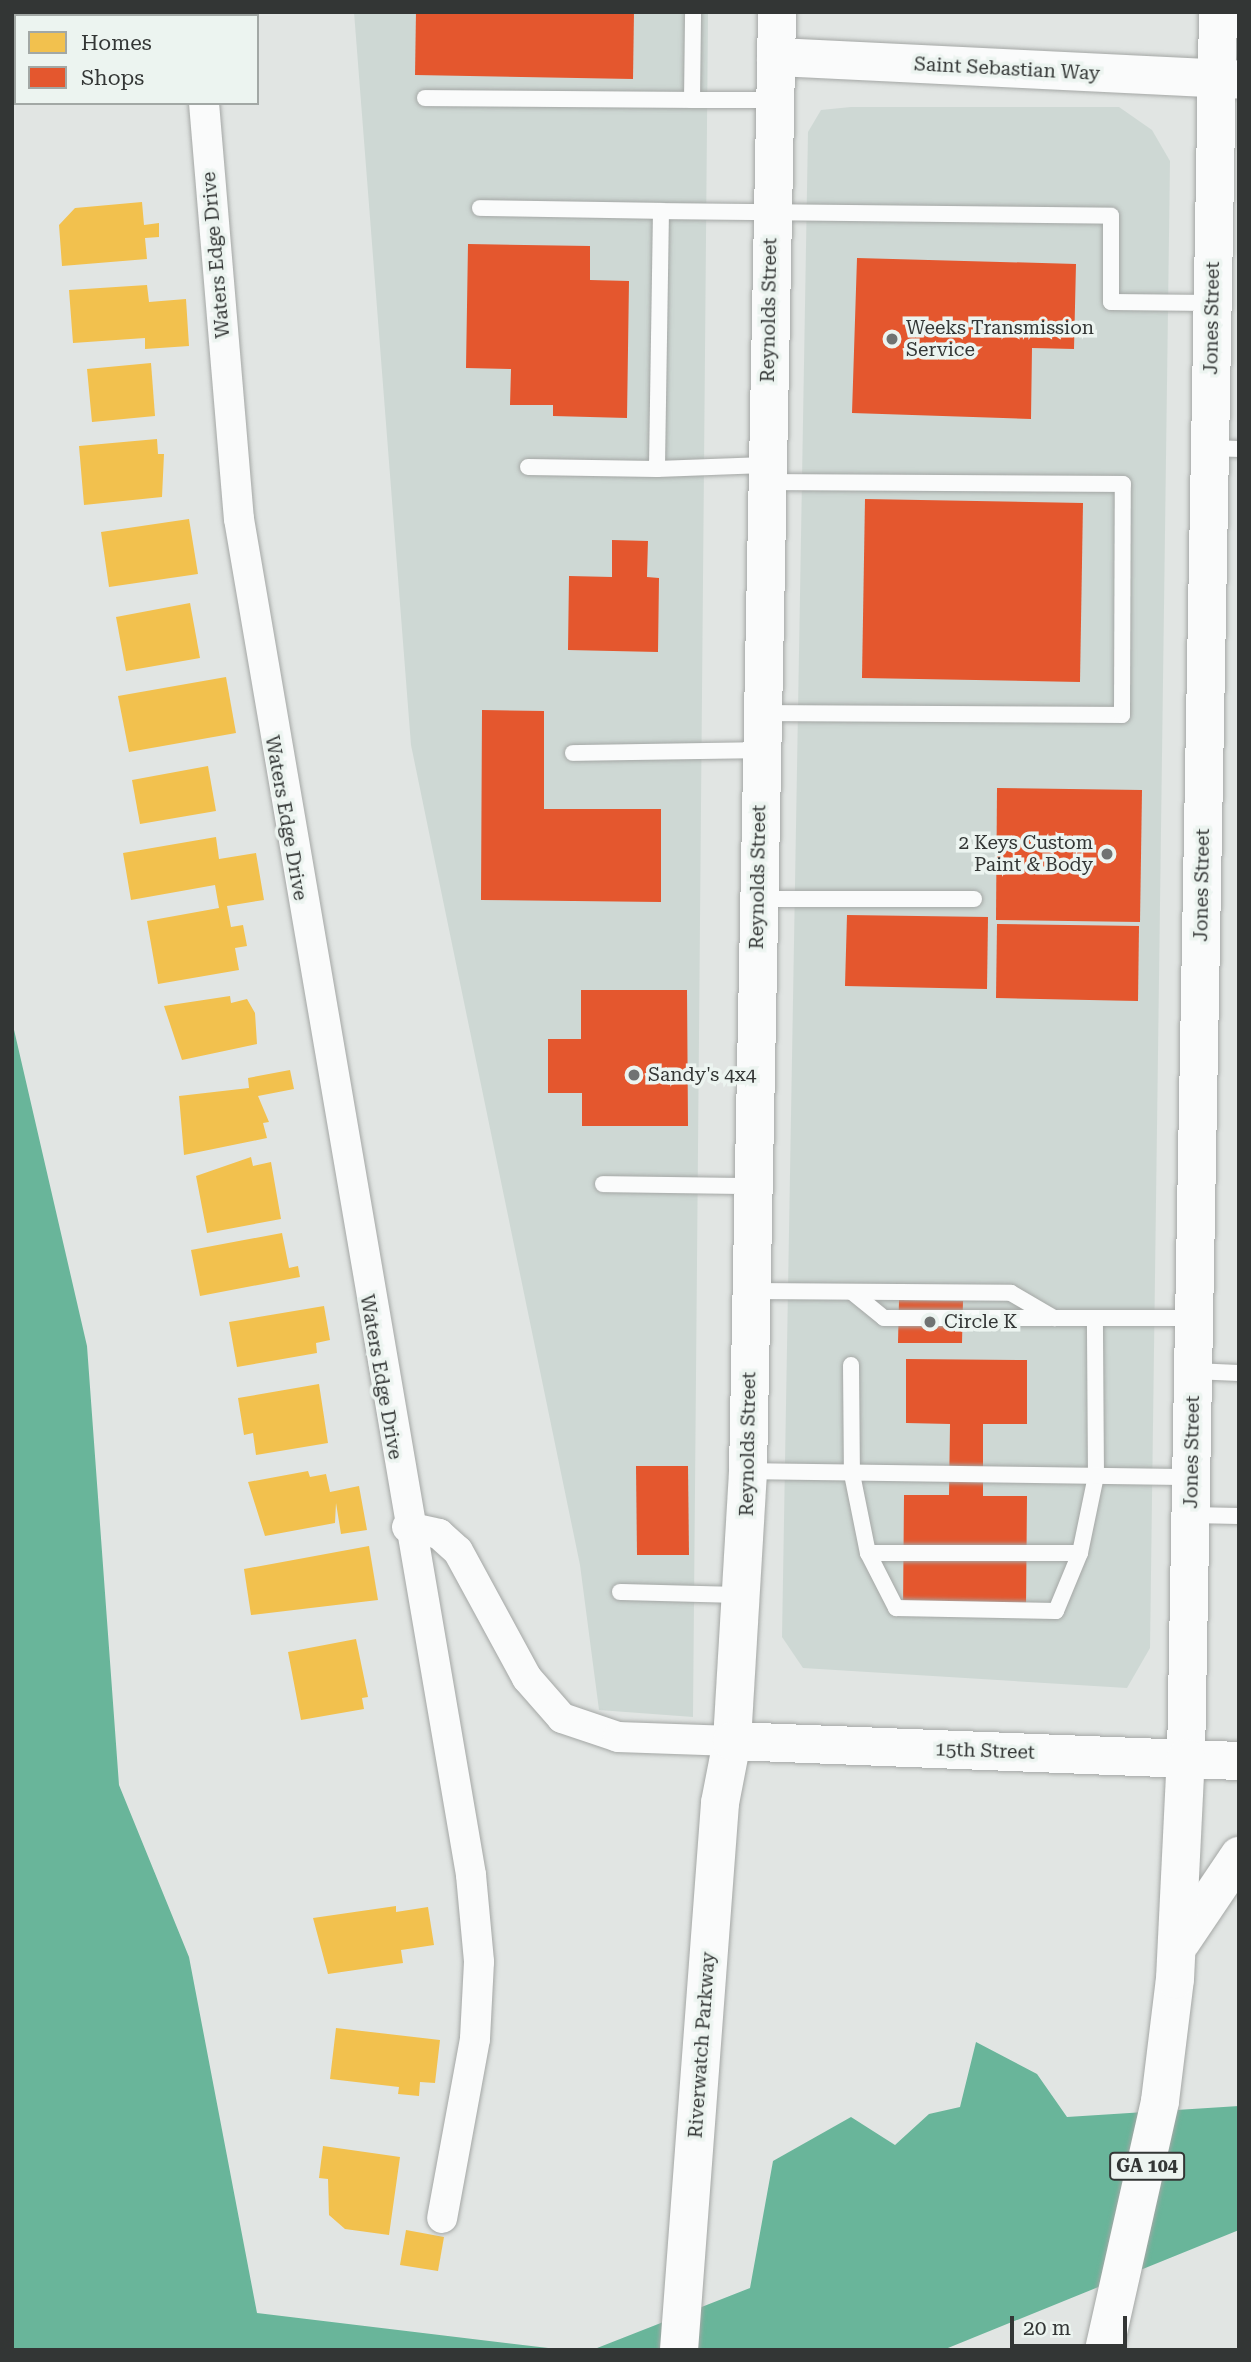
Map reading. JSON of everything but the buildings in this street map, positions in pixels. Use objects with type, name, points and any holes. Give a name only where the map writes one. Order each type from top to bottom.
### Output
[{"type":"main road","name":"Reynolds Street","points":[[732,1741],[744,1595],[748,1471],[760,750],[777,12]]},
{"type":"main road","name":"Jones Street","points":[[1186,1758],[1194,1318],[1224,449],[1213,303],[1228,79],[1218,12]]},
{"type":"main road","name":"Saint Sebastian Way","points":[[776,57],[1228,79]]},
{"type":"main road","name":"15th Street","points":[[732,1741],[1239,1760]]},
{"type":"main road","name":"Riverwatch Parkway","points":[[679,2350],[720,1803],[732,1741]]},
{"type":"main road","name":"GA 104","points":[[1104,2350],[1160,2101],[1176,1965],[1186,1758]]},
{"type":"main road","points":[[1176,1965],[1239,1856]]},
{"type":"street","name":"Waters Edge Drive","points":[[204,105],[239,519],[407,1527],[471,1875],[479,1962],[465,2118],[442,2218]]},
{"type":"street","points":[[407,1527],[439,1534],[458,1551],[527,1678],[562,1718],[618,1737],[732,1741]]},
{"type":"lane","points":[[692,100],[693,12]]},
{"type":"lane","points":[[425,98],[775,100]]},
{"type":"lane","points":[[480,208],[1111,216],[1111,302],[1213,303]]},
{"type":"lane","points":[[657,469],[661,211]]},
{"type":"lane","points":[[528,467],[1123,484],[1122,715],[762,713]]},
{"type":"lane","points":[[573,753],[760,750]]},
{"type":"lane","points":[[758,899],[974,899]]},
{"type":"lane","points":[[603,1184],[752,1186]]},
{"type":"lane","points":[[751,1291],[1011,1293],[1054,1318]]},
{"type":"lane","points":[[852,1292],[884,1318],[1194,1318]]},
{"type":"lane","points":[[851,1365],[852,1474],[868,1553],[896,1608],[1056,1611],[1080,1553],[1096,1476],[1095,1318]]},
{"type":"lane","points":[[1193,1371],[1239,1373]]},
{"type":"lane","points":[[748,1471],[1192,1476]]},
{"type":"lane","points":[[1191,1516],[1239,1516]]},
{"type":"lane","points":[[868,1553],[1080,1553]]},
{"type":"lane","points":[[620,1592],[744,1595]]},
{"type":"shaded area","points":[[354,12],[708,12],[693,1717],[599,1710],[580,1565],[411,745]]},
{"type":"shaded area","points":[[851,107],[1119,107],[1152,130],[1170,161],[1150,1648],[1127,1688],[803,1668],[782,1637],[808,132],[821,110]]},
{"type":"shaded area","points":[[12,1021],[87,1346],[119,1785],[189,1957],[257,2313],[565,2350],[12,2350]]},
{"type":"shaded area","points":[[976,2042],[1037,2074],[1067,2117],[1239,2106],[1239,2230],[943,2350],[592,2350],[750,2288],[773,2161],[851,2117],[895,2145],[929,2114],[960,2107]]},
{"type":"place","name":"Weeks Transmission Service","points":[[892,339]]},
{"type":"place","name":"2 Keys Custom Paint & Body","points":[[1107,854]]},
{"type":"place","name":"Sandy's 4x4","points":[[634,1075]]},
{"type":"place","name":"Circle K","points":[[930,1322]]}]
